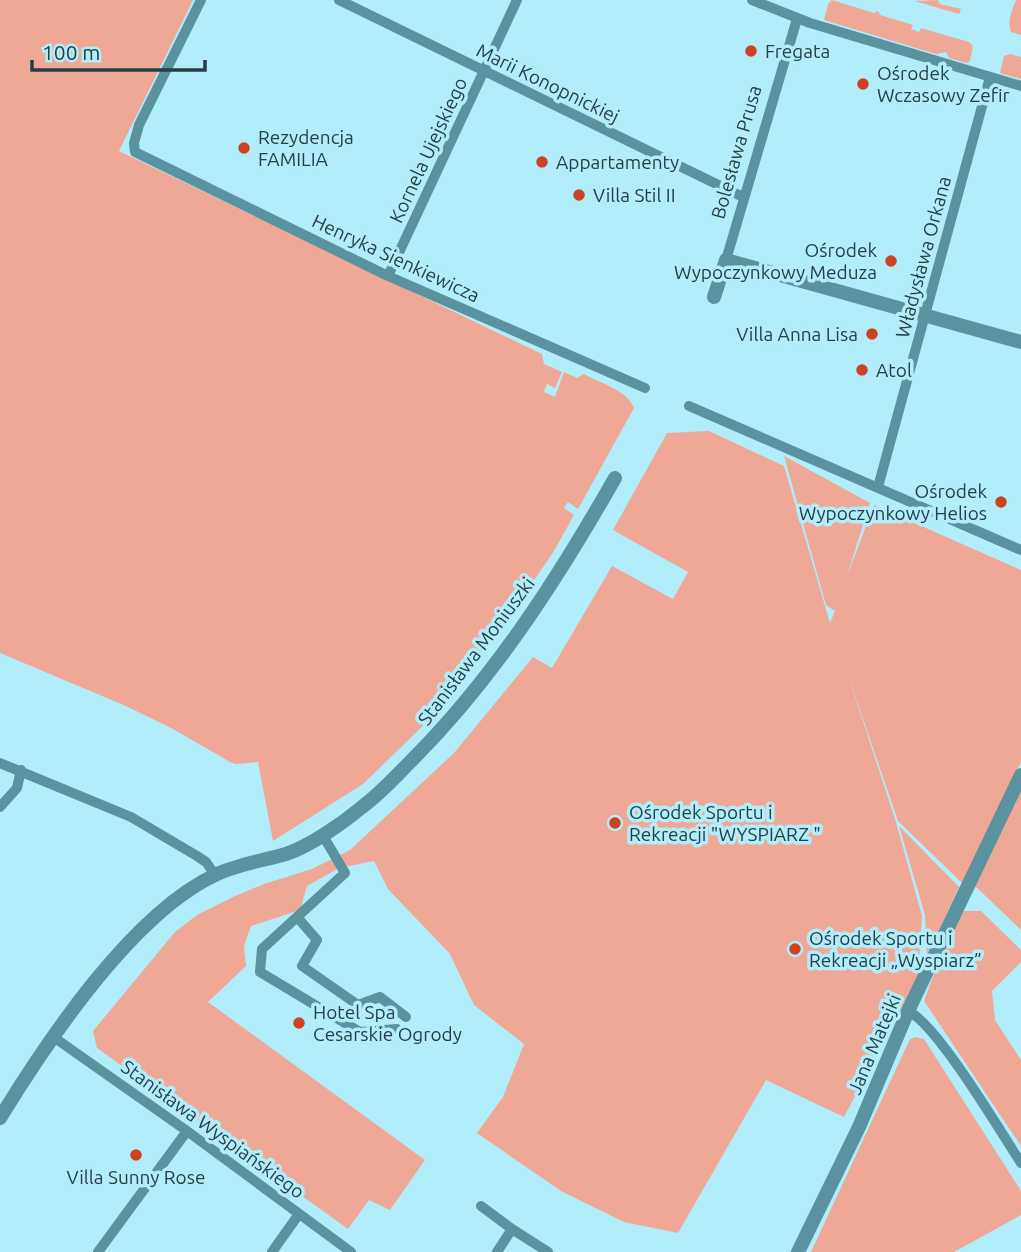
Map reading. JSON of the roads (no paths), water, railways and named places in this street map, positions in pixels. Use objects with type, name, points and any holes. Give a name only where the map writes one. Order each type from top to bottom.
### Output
[{"type":"street","name":"Henryka Sienkiewicza","points":[[201,0],[139,124],[134,143],[135,152],[388,276],[645,388]]},
{"type":"street","name":"Marii Konopnickiej","points":[[339,0],[743,197]]},
{"type":"street","name":"Kornela Ujejskiego","points":[[388,276],[517,0]]},
{"type":"street","points":[[752,0],[797,19],[1021,86]]},
{"type":"street","name":"Bolesława Prusa","points":[[752,267],[736,274],[714,297],[797,19]]},
{"type":"street","name":"Władysława Orkana","points":[[878,487],[990,77]]},
{"type":"street","points":[[726,260],[1021,342]]},
{"type":"street","points":[[688,406],[1021,550]]},
{"type":"street","name":"Stanisława Moniuszki","points":[[0,1118],[52,1036],[103,973],[152,920],[183,895],[215,875],[289,853],[361,809],[438,735],[549,588],[615,478]]},
{"type":"street","points":[[0,763],[131,817],[206,862],[215,875]]},
{"type":"street","points":[[0,807],[17,788],[20,770]]},
{"type":"street","name":"Jana Matejki","points":[[798,1252],[854,1138],[908,1011],[1021,775]]},
{"type":"street","points":[[322,834],[345,873],[262,949],[260,972],[360,1032],[397,1029]]},
{"type":"street","points":[[297,917],[317,940],[302,966],[358,1006],[380,997],[406,1017]]},
{"type":"street","points":[[908,1011],[915,1014],[939,1040],[1021,1163]]},
{"type":"street","name":"Stanisława Wyspiańskiego","points":[[52,1036],[351,1252]]},
{"type":"street","points":[[98,1252],[187,1131]]},
{"type":"street","points":[[481,1206],[548,1252]]},
{"type":"street","points":[[272,1252],[299,1214]]},
{"type":"street","points":[[497,1252],[512,1229]]},
{"type":"place","name":"Fregata","points":[[751,51]]},
{"type":"place","name":"Ośrodek Wczasowy Zefir","points":[[863,84]]},
{"type":"place","name":"Rezydencja FAMILIA","points":[[244,148]]},
{"type":"place","name":"Appartamenty","points":[[542,162]]},
{"type":"place","name":"Villa Stil II","points":[[579,195]]},
{"type":"place","name":"Ośrodek Wypoczynkowy Meduza","points":[[891,261]]},
{"type":"place","name":"Villa Anna Lisa","points":[[872,334]]},
{"type":"place","name":"Atol","points":[[862,370]]},
{"type":"place","name":"Ośrodek Wypoczynkowy Helios","points":[[1001,502]]},
{"type":"place","name":"Ośrodek Sportu i Rekreacji \"WYSPIARZ \"","points":[[615,823]]},
{"type":"place","name":"Ośrodek Sportu i Rekreacji „Wyspiarz”","points":[[795,949]]},
{"type":"place","name":"Hotel Spa Cesarskie Ogrody","points":[[299,1023]]},
{"type":"place","name":"Villa Sunny Rose","points":[[136,1155]]}]
